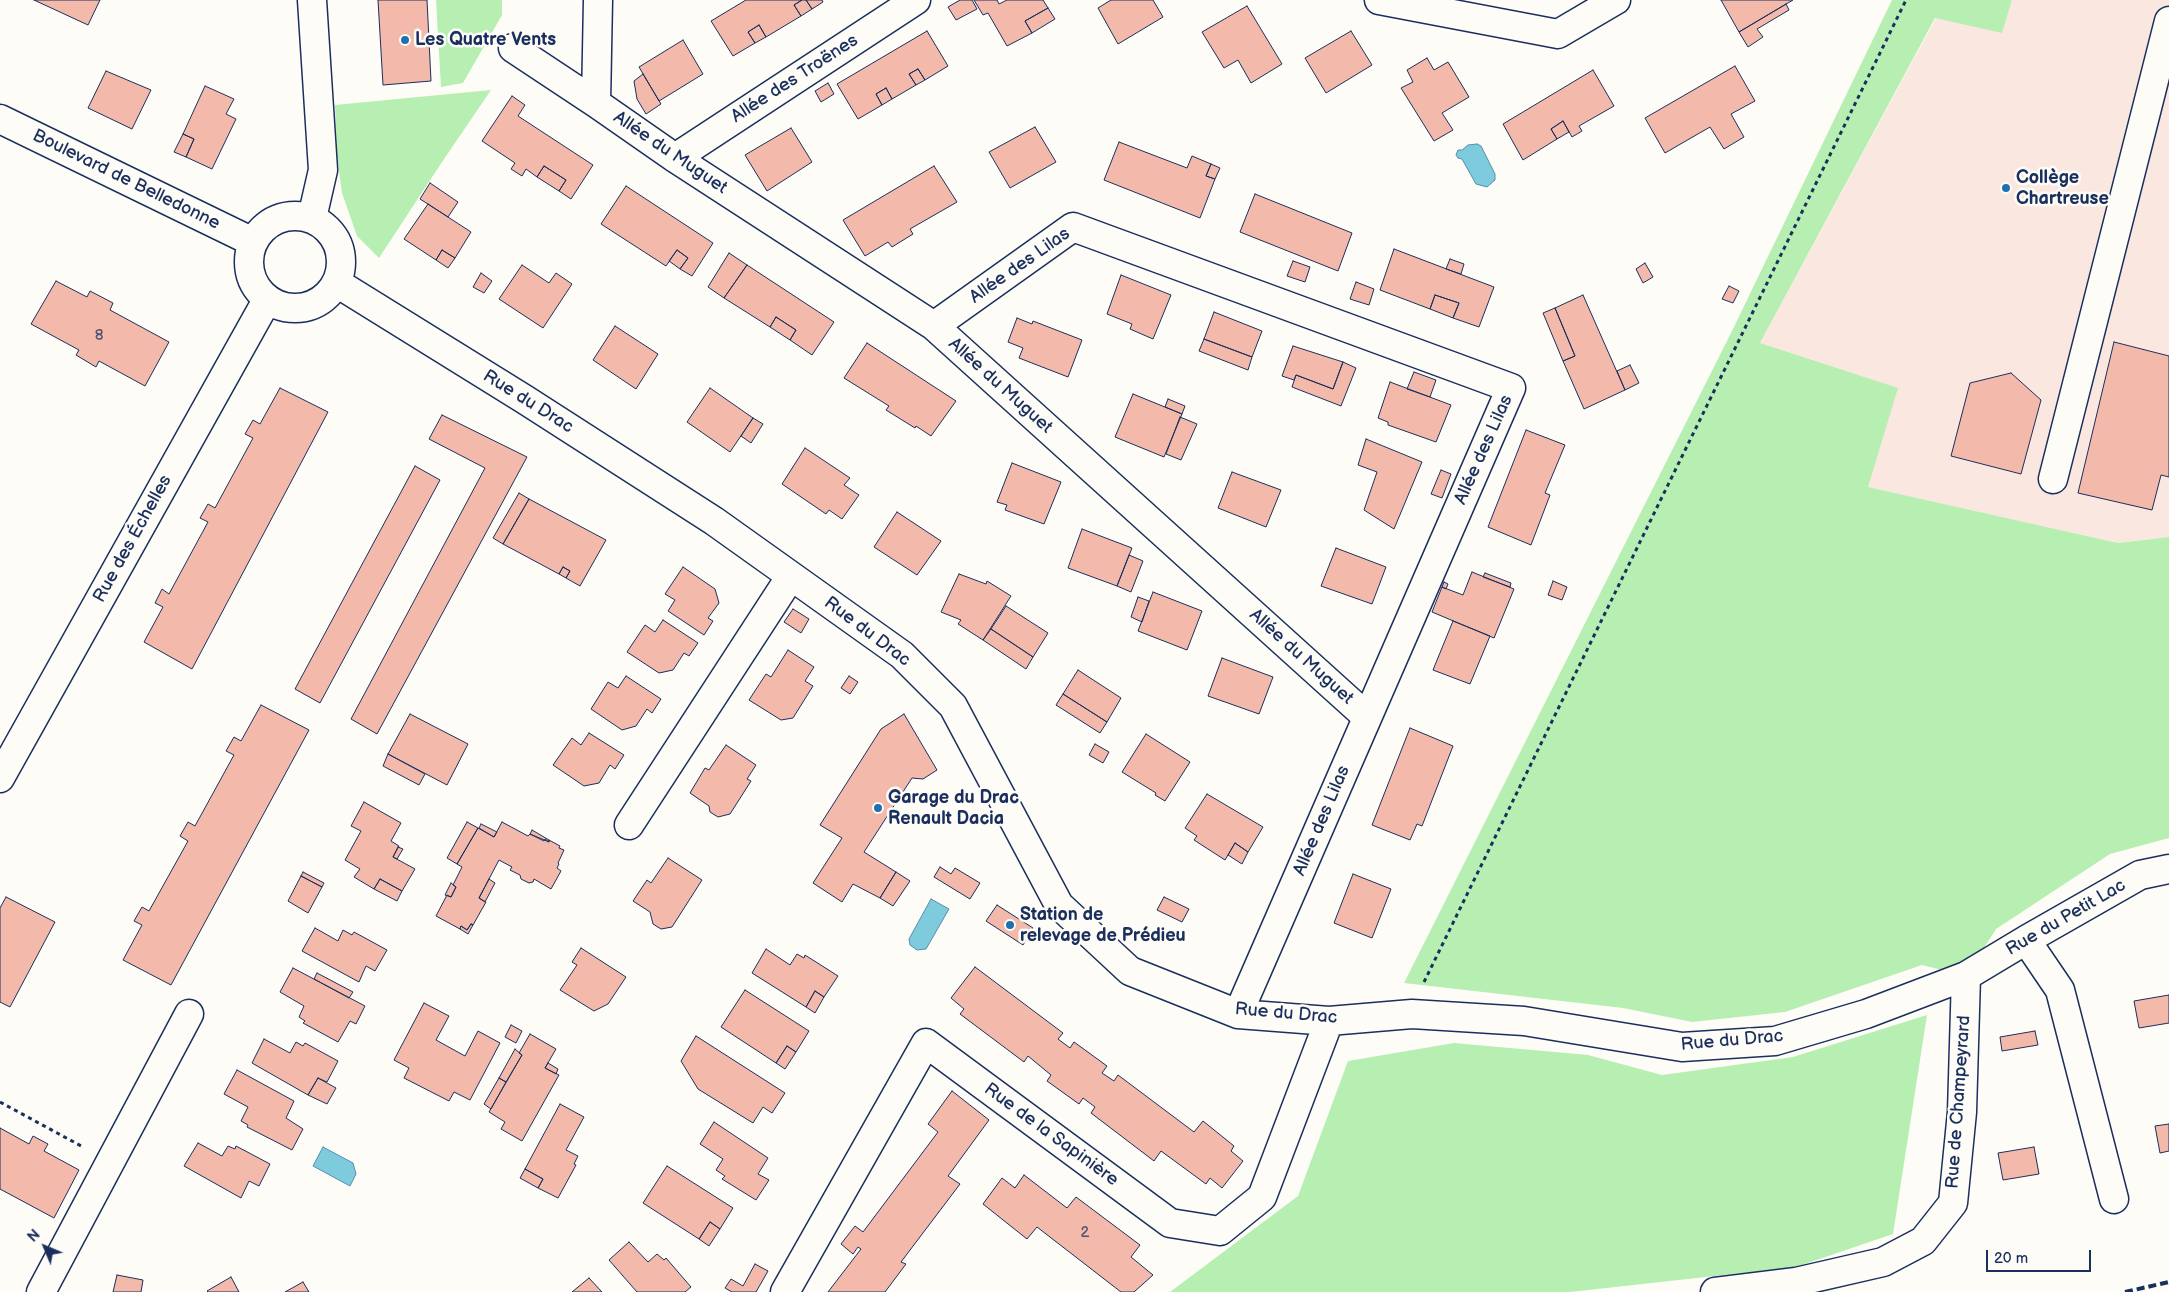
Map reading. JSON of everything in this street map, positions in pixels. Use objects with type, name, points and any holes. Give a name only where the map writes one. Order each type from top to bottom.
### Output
[{"type":"street","points":[[312,0],[323,170],[312,218]]},
{"type":"street","name":"Allée du Muguet","points":[[596,103],[598,0]]},
{"type":"street","name":"Allée des Troënes","points":[[675,158],[916,0]]},
{"type":"street","points":[[1379,0],[1558,34],[1616,0]]},
{"type":"street","points":[[2053,479],[2169,21]]},
{"type":"street","name":"Allée du Muguet","points":[[513,48],[675,158],[934,326],[1367,717]]},
{"type":"street","name":"Boulevard de Belledonne","points":[[0,119],[253,242]]},
{"type":"street","points":[[288,216],[312,218],[332,232],[342,260],[337,283],[317,304],[286,309],[267,300],[251,280],[248,258],[253,242],[264,227],[288,216]]},
{"type":"street","name":"Allée des Lilas","points":[[934,326],[1073,226],[1511,388],[1238,1014]]},
{"type":"street","name":"Rue du Drac","points":[[337,283],[524,399],[714,521],[902,655],[953,706],[1059,904],[1130,971],[1238,1014],[1329,1021],[1412,1014],[1524,1021],[1682,1047],[1775,1041],[1866,1014],[1966,976]]},
{"type":"street","name":"Rue des Échelles","points":[[0,778],[267,300]]},
{"type":"street","points":[[629,824],[791,576]]},
{"type":"street","name":"Rue du Petit Lac","points":[[1966,976],[2140,875],[2169,869]]},
{"type":"street","points":[[2026,940],[2060,990],[2114,1199]]},
{"type":"street","name":"Rue de Champeyrard","points":[[1715,1292],[1796,1282],[1883,1262],[1923,1241],[1953,1203],[1962,1112],[1966,976]]},
{"type":"street","points":[[41,1292],[189,1014]]},
{"type":"street","name":"Rue de la Sapinière","points":[[785,1292],[926,1043],[1170,1223],[1220,1231],[1262,1197],[1329,1021]]},
{"type":"path","points":[[1412,1014],[1422,986],[1906,0]]},
{"type":"path","points":[[0,1102],[110,1162]]},
{"type":"shaded area","name":"Collège Chartreuse","points":[[2012,0],[2169,0],[2169,537],[2118,543],[1867,487],[1760,343],[1936,18],[2002,32]]},
{"type":"green space","points":[[436,0],[502,0],[502,15],[463,83],[441,87]]},
{"type":"green space","points":[[1892,0],[2012,0],[2002,33],[1935,18],[1760,343],[1898,388],[1868,487],[2118,543],[2169,537],[2169,838],[2110,854],[1996,929],[1966,976],[1922,965],[1785,1012],[1692,1022],[1623,1008],[1404,983],[1731,333]]},
{"type":"green space","points":[[491,90],[379,258],[357,236],[342,193],[337,156],[335,105]]},
{"type":"green space","points":[[1927,1015],[1893,1234],[1796,1267],[1570,1292],[1170,1292],[1298,1196],[1348,1061],[1454,1043],[1588,1055],[1662,1075],[1793,1057]]},
{"type":"water","points":[[1477,144],[1481,146],[1495,174],[1495,180],[1487,187],[1476,184],[1462,159],[1456,155],[1458,150],[1462,150],[1468,145]]},
{"type":"water","points":[[931,899],[949,909],[926,949],[917,950],[910,945],[909,939]]},
{"type":"water","points":[[323,1147],[353,1163],[356,1174],[350,1186],[313,1166]]},
{"type":"building","points":[[34,0],[100,0],[88,25]]},
{"type":"building","name":"Les Quatre Vents","points":[[378,0],[427,0],[431,81],[383,85]]},
{"type":"building","points":[[746,0],[802,0],[794,5],[801,16],[766,37],[759,25],[748,32],[755,43],[733,56],[711,21]]},
{"type":"building","points":[[802,0],[806,0],[812,9],[801,16],[794,5]]},
{"type":"building","points":[[806,0],[822,0],[823,2],[812,9]]},
{"type":"building","points":[[960,0],[972,0],[977,9],[956,20],[948,7]]},
{"type":"building","points":[[974,0],[997,0],[999,4],[1007,0],[1043,0],[1048,8],[1025,21],[1032,33],[1007,46],[988,13],[983,15]]},
{"type":"building","points":[[1111,0],[1153,0],[1163,17],[1118,44],[1098,8]]},
{"type":"building","points":[[1721,0],[1793,0],[1739,32]]},
{"type":"building","points":[[1786,4],[1789,10],[1757,29],[1763,37],[1748,47],[1739,32]]},
{"type":"building","points":[[1247,6],[1282,64],[1251,83],[1238,60],[1224,68],[1202,32]]},
{"type":"building","points":[[1048,8],[1055,19],[1032,33],[1025,21]]},
{"type":"building","points":[[759,25],[766,37],[755,43],[748,32]]},
{"type":"building","points":[[927,31],[948,66],[925,80],[918,69],[909,74],[916,85],[892,99],[886,88],[876,94],[882,105],[858,119],[837,84]]},
{"type":"building","points":[[1351,31],[1372,65],[1326,93],[1305,58]]},
{"type":"building","points":[[683,40],[703,74],[659,101],[639,67]]},
{"type":"building","points":[[1427,58],[1434,70],[1448,62],[1469,97],[1442,113],[1453,130],[1434,141],[1401,88],[1413,82],[1407,70]]},
{"type":"building","points":[[1735,66],[1755,101],[1731,114],[1744,137],[1724,149],[1710,127],[1665,153],[1645,118]]},
{"type":"building","points":[[918,69],[925,80],[916,85],[909,74]]},
{"type":"building","points":[[1593,70],[1614,106],[1579,126],[1582,131],[1572,137],[1563,121],[1551,129],[1557,139],[1523,160],[1503,124]]},
{"type":"building","points":[[106,71],[151,90],[132,129],[88,108]]},
{"type":"building","points":[[643,74],[661,104],[646,114],[637,99],[634,81]]},
{"type":"building","points":[[828,83],[834,94],[821,102],[815,91]]},
{"type":"building","points":[[205,86],[234,99],[226,114],[236,119],[212,169],[186,157],[194,139],[183,134]]},
{"type":"building","points":[[886,88],[892,99],[882,105],[876,94]]},
{"type":"building","points":[[512,96],[525,105],[518,116],[593,165],[571,199],[559,191],[566,180],[544,166],[537,177],[526,169],[522,176],[511,169],[515,163],[482,141]]},
{"type":"building","points":[[1563,121],[1569,132],[1557,139],[1551,129]]},
{"type":"building","points":[[1035,127],[1056,162],[1010,188],[989,152]]},
{"type":"building","points":[[791,128],[812,162],[767,191],[745,155]]},
{"type":"building","points":[[183,134],[194,139],[186,157],[174,152]]},
{"type":"building","points":[[1119,142],[1187,168],[1192,156],[1211,164],[1206,176],[1215,179],[1200,218],[1104,180]]},
{"type":"building","points":[[1211,164],[1220,168],[1215,179],[1206,176]]},
{"type":"building","points":[[544,166],[566,180],[559,191],[537,177]]},
{"type":"building","points":[[934,166],[957,202],[910,229],[913,234],[892,247],[888,242],[865,256],[843,220]]},
{"type":"building","points":[[430,183],[458,202],[448,217],[420,199]]},
{"type":"building","points":[[626,186],[713,243],[692,276],[680,269],[688,258],[677,250],[666,266],[601,224]]},
{"type":"building","points":[[1255,194],[1352,233],[1338,271],[1240,232]]},
{"type":"building","points":[[428,204],[471,232],[455,258],[442,250],[436,260],[404,239]]},
{"type":"building","points":[[1394,249],[1494,287],[1479,327],[1453,318],[1459,303],[1435,295],[1430,309],[1380,290]]},
{"type":"building","points":[[442,250],[455,258],[448,268],[436,260]]},
{"type":"building","points":[[677,250],[688,258],[680,269],[669,261]]},
{"type":"building","points":[[729,253],[747,265],[724,298],[708,287]]},
{"type":"building","points":[[1450,259],[1464,264],[1461,274],[1446,269]]},
{"type":"building","points":[[1293,261],[1310,267],[1305,282],[1287,276]]},
{"type":"building","points":[[1645,263],[1653,277],[1643,283],[1636,269]]},
{"type":"building","points":[[522,265],[549,283],[556,273],[572,284],[543,328],[499,299]]},
{"type":"building","points":[[747,265],[834,322],[812,355],[790,340],[796,330],[776,317],[770,327],[724,298]]},
{"type":"building","points":[[481,273],[492,281],[484,293],[473,287]]},
{"type":"building","points":[[1121,275],[1171,295],[1153,339],[1130,329],[1132,324],[1107,314]]},
{"type":"building","points":[[56,281],[87,297],[90,291],[113,303],[110,310],[169,342],[145,386],[99,361],[96,367],[76,355],[79,350],[31,324]]},
{"type":"building","points":[[1356,282],[1374,289],[1369,305],[1350,299]]},
{"type":"building","points":[[1729,286],[1739,291],[1733,303],[1722,299]]},
{"type":"building","points":[[1435,295],[1459,303],[1453,318],[1430,309]]},
{"type":"building","points":[[1583,295],[1625,390],[1584,409],[1563,361],[1575,356],[1555,308]]},
{"type":"building","points":[[1555,308],[1575,356],[1563,361],[1543,313]]},
{"type":"building","points":[[1214,312],[1262,331],[1252,357],[1204,339]]},
{"type":"building","points":[[776,317],[796,330],[790,340],[770,327]]},
{"type":"building","points":[[1017,318],[1032,324],[1033,321],[1082,340],[1068,377],[1019,358],[1023,348],[1008,342]]},
{"type":"building","points":[[615,326],[658,354],[636,389],[593,360]]},
{"type":"building","points":[[1204,339],[1252,357],[1248,370],[1199,351]]},
{"type":"building","points":[[2114,342],[2169,356],[2169,477],[2161,475],[2152,510],[2078,493]]},
{"type":"building","points":[[867,343],[956,401],[931,436],[886,410],[889,406],[844,378]]},
{"type":"building","points":[[1293,346],[1343,362],[1333,389],[1296,375],[1294,380],[1282,376]]},
{"type":"building","points":[[1343,362],[1356,368],[1341,406],[1292,387],[1296,375],[1333,389]]},
{"type":"building","points":[[1630,365],[1639,383],[1625,390],[1617,371]]},
{"type":"building","points":[[1414,372],[1436,380],[1430,397],[1407,389]]},
{"type":"building","points":[[2011,373],[2041,400],[2021,474],[1951,456],[1970,383]]},
{"type":"building","points":[[1390,382],[1451,405],[1436,442],[1388,425],[1388,422],[1378,418]]},
{"type":"building","points":[[280,388],[328,412],[192,669],[144,642],[163,607],[155,603],[162,589],[169,594],[208,522],[200,518],[208,504],[215,508],[253,438],[245,434],[253,420],[260,424]]},
{"type":"building","points":[[710,388],[753,418],[730,452],[687,422]]},
{"type":"building","points":[[1133,394],[1182,414],[1164,457],[1115,437]]},
{"type":"building","points":[[1168,399],[1185,406],[1182,414],[1165,407]]},
{"type":"building","points":[[442,415],[527,457],[377,734],[351,719],[485,468],[429,439]]},
{"type":"building","points":[[1180,417],[1197,424],[1181,460],[1166,454]]},
{"type":"building","points":[[753,418],[763,424],[751,443],[741,436]]},
{"type":"building","points":[[1526,430],[1565,445],[1545,493],[1550,495],[1531,545],[1488,527]]},
{"type":"building","points":[[1366,439],[1422,462],[1394,529],[1364,510],[1377,472],[1358,465]]},
{"type":"building","points":[[805,448],[850,478],[844,485],[859,495],[842,519],[829,510],[826,514],[782,484]]},
{"type":"building","points":[[1012,463],[1061,482],[1044,524],[1005,510],[1007,505],[997,502]]},
{"type":"building","points":[[415,466],[440,480],[320,703],[295,689]]},
{"type":"building","points":[[1441,470],[1451,474],[1442,498],[1431,494]]},
{"type":"building","points":[[1232,472],[1281,490],[1266,527],[1218,508]]},
{"type":"building","points":[[519,493],[529,499],[503,544],[493,538]]},
{"type":"building","points":[[529,499],[606,540],[580,586],[566,578],[570,571],[563,567],[559,574],[503,544]]},
{"type":"building","points":[[897,512],[941,541],[917,575],[874,547]]},
{"type":"building","points":[[1082,529],[1132,548],[1117,586],[1068,568]]},
{"type":"building","points":[[1336,548],[1386,567],[1372,604],[1321,586]]},
{"type":"building","points":[[1129,555],[1143,561],[1131,592],[1117,586]]},
{"type":"building","points":[[563,567],[570,571],[566,578],[559,574]]},
{"type":"building","points":[[683,567],[715,589],[719,603],[708,618],[713,621],[704,635],[668,611],[675,600],[665,594]]},
{"type":"building","points":[[1472,572],[1514,589],[1494,638],[1432,612],[1442,587],[1463,595]]},
{"type":"building","points":[[1485,573],[1511,583],[1510,587],[1483,577]]},
{"type":"building","points":[[959,574],[986,584],[987,581],[1011,596],[983,640],[958,624],[961,620],[941,612]]},
{"type":"building","points":[[1553,581],[1567,587],[1562,600],[1548,595]]},
{"type":"building","points":[[1444,582],[1448,584],[1446,589],[1442,587]]},
{"type":"building","points":[[1153,592],[1202,611],[1187,650],[1138,631]]},
{"type":"building","points":[[1138,597],[1149,601],[1142,622],[1131,617]]},
{"type":"building","points":[[1006,606],[1048,633],[1033,657],[991,629]]},
{"type":"building","points":[[793,609],[809,619],[801,633],[784,622]]},
{"type":"building","points":[[663,620],[698,643],[689,656],[684,653],[673,670],[659,673],[627,652],[645,625],[655,632]]},
{"type":"building","points":[[1453,621],[1490,636],[1470,684],[1433,670]]},
{"type":"building","points":[[991,629],[1033,657],[1026,669],[983,640]]},
{"type":"building","points":[[788,650],[814,667],[805,681],[813,686],[793,718],[781,720],[749,700],[766,674],[771,677]]},
{"type":"building","points":[[1222,658],[1273,677],[1259,714],[1208,696]]},
{"type":"building","points":[[1078,670],[1121,698],[1107,722],[1063,694]]},
{"type":"building","points":[[626,676],[661,699],[652,713],[647,709],[636,726],[622,730],[591,709],[608,682],[618,688]]},
{"type":"building","points":[[849,676],[858,682],[850,694],[841,688]]},
{"type":"building","points":[[1063,694],[1107,722],[1100,733],[1056,705]]},
{"type":"building","points":[[261,705],[309,730],[171,985],[123,960],[142,925],[134,921],[142,907],[149,911],[188,841],[180,836],[188,822],[195,826],[234,755],[226,751],[234,737],[241,741]]},
{"type":"building","points":[[410,714],[468,744],[447,785],[388,754]]},
{"type":"building","points":[[904,714],[937,770],[923,779],[912,778],[864,852],[896,872],[880,898],[853,884],[842,902],[813,883],[842,838],[820,825],[881,729]]},
{"type":"building","points":[[1410,728],[1453,746],[1422,826],[1417,824],[1410,840],[1372,825]]},
{"type":"building","points":[[589,733],[624,755],[615,769],[610,765],[599,783],[584,786],[553,765],[572,738],[581,745]]},
{"type":"building","points":[[1146,734],[1190,762],[1165,801],[1155,795],[1156,793],[1122,772]]},
{"type":"building","points":[[1095,744],[1109,752],[1103,763],[1089,755]]},
{"type":"building","points":[[726,745],[756,765],[747,779],[751,781],[730,814],[718,817],[710,812],[709,806],[690,793],[705,768],[709,770]]},
{"type":"building","points":[[388,754],[425,774],[419,785],[383,766]]},
{"type":"building","points":[[1207,794],[1263,827],[1248,852],[1235,843],[1225,860],[1194,840],[1197,836],[1185,828]]},
{"type":"building","points":[[364,802],[401,823],[391,841],[399,846],[393,857],[415,869],[402,891],[380,879],[374,889],[354,877],[360,869],[345,860],[361,831],[351,826]]},
{"type":"building","points":[[467,822],[478,828],[457,864],[447,858]]},
{"type":"building","points":[[502,822],[528,836],[530,834],[560,846],[559,848],[564,850],[557,868],[561,871],[551,889],[534,879],[533,882],[529,883],[521,879],[520,875],[510,870],[512,867],[499,860],[479,898],[486,902],[473,925],[471,924],[467,930],[461,926],[460,929],[436,916],[447,895],[451,897],[456,887],[453,885],[462,867],[457,864],[478,828],[494,837]]},
{"type":"building","points":[[481,824],[497,832],[494,837],[479,828]]},
{"type":"building","points":[[532,830],[549,840],[549,842],[530,834]]},
{"type":"building","points":[[1235,843],[1248,852],[1242,864],[1228,855]]},
{"type":"building","points":[[398,847],[403,849],[397,859],[393,857]]},
{"type":"building","points":[[668,858],[702,880],[672,927],[661,929],[653,924],[650,912],[633,901],[647,880],[651,883]]},
{"type":"building","points":[[940,867],[951,874],[955,868],[980,883],[970,899],[934,877]]},
{"type":"building","points":[[303,872],[324,883],[322,887],[301,876]]},
{"type":"building","points":[[896,872],[910,881],[893,906],[880,898]]},
{"type":"building","points":[[1353,874],[1391,889],[1372,938],[1334,923]]},
{"type":"building","points":[[301,876],[322,887],[308,913],[288,901]]},
{"type":"building","points":[[380,879],[402,891],[397,901],[374,889]]},
{"type":"building","points":[[489,879],[495,883],[485,902],[479,898]]},
{"type":"building","points":[[451,883],[456,887],[451,897],[445,895]]},
{"type":"building","points":[[6,897],[55,922],[10,1007],[0,1002],[0,908]]},
{"type":"building","points":[[1164,897],[1189,909],[1182,922],[1157,910]]},
{"type":"building","name":"Station de relevage de Prédieu","points":[[997,905],[1033,928],[1023,945],[986,921]]},
{"type":"building","points":[[471,924],[473,925],[468,934],[460,929],[461,926],[467,930]]},
{"type":"building","points":[[315,928],[338,941],[343,930],[352,935],[354,932],[387,950],[375,971],[366,966],[359,982],[302,951]]},
{"type":"building","points":[[581,948],[626,977],[608,1004],[594,1011],[560,990],[577,965],[572,962]]},
{"type":"building","points":[[766,949],[790,965],[797,954],[804,958],[805,955],[838,976],[824,997],[815,991],[806,1007],[752,973]]},
{"type":"building","points":[[975,967],[1063,1033],[1058,1039],[1070,1048],[1074,1042],[1107,1066],[1102,1073],[1114,1081],[1118,1075],[1194,1132],[1203,1121],[1234,1146],[1231,1151],[1243,1161],[1222,1188],[1210,1178],[1206,1184],[1161,1151],[1154,1161],[1091,1113],[1095,1107],[1083,1098],[1079,1104],[1047,1081],[1051,1075],[1028,1056],[1024,1062],[960,1014],[964,1009],[951,998]]},
{"type":"building","points":[[293,968],[365,1006],[356,1024],[350,1021],[338,1042],[303,1023],[305,1021],[299,1017],[304,1006],[280,992]]},
{"type":"building","points":[[317,973],[353,992],[349,998],[314,979]]},
{"type":"building","points":[[745,990],[809,1031],[796,1052],[787,1046],[776,1063],[721,1027]]},
{"type":"building","points":[[815,991],[824,997],[815,1013],[806,1007]]},
{"type":"building","points":[[2169,995],[2169,1023],[2139,1028],[2134,1001]]},
{"type":"building","points":[[424,1003],[449,1016],[436,1040],[465,1056],[478,1031],[500,1043],[470,1100],[454,1092],[449,1101],[404,1078],[409,1068],[394,1060]]},
{"type":"building","points":[[511,1025],[522,1031],[516,1043],[505,1037]]},
{"type":"building","points":[[2035,1031],[2038,1045],[2002,1051],[2000,1037]]},
{"type":"building","points":[[530,1034],[556,1049],[545,1068],[559,1075],[522,1141],[501,1129],[505,1122],[489,1112],[522,1055],[519,1053]]},
{"type":"building","points":[[696,1036],[785,1093],[772,1113],[763,1107],[753,1123],[698,1089],[681,1061]]},
{"type":"building","points":[[264,1039],[290,1053],[296,1042],[303,1046],[305,1043],[338,1061],[327,1082],[318,1078],[308,1095],[252,1063]]},
{"type":"building","points":[[787,1046],[796,1052],[785,1069],[776,1063]]},
{"type":"building","points":[[515,1049],[522,1055],[506,1082],[499,1078]]},
{"type":"building","points":[[548,1063],[558,1069],[556,1074],[545,1068]]},
{"type":"building","points":[[237,1070],[294,1101],[286,1118],[303,1129],[292,1150],[247,1127],[248,1125],[241,1121],[248,1107],[224,1094]]},
{"type":"building","points":[[318,1078],[336,1088],[327,1104],[308,1095]]},
{"type":"building","points":[[499,1078],[506,1082],[491,1109],[484,1104]]},
{"type":"building","points":[[952,1091],[989,1120],[948,1176],[960,1184],[901,1262],[906,1264],[885,1292],[828,1292],[861,1249],[858,1247],[853,1254],[841,1244],[855,1226],[863,1232],[938,1132],[928,1124]]},
{"type":"building","points":[[560,1104],[584,1117],[566,1150],[578,1156],[574,1164],[576,1165],[558,1198],[538,1188],[543,1179],[525,1169]]},
{"type":"building","points":[[714,1122],[768,1158],[758,1174],[769,1180],[756,1200],[722,1179],[725,1176],[716,1170],[723,1159],[700,1144]]},
{"type":"building","points":[[2169,1124],[2169,1151],[2160,1153],[2155,1126]]},
{"type":"building","points":[[0,1128],[29,1144],[33,1136],[48,1144],[44,1151],[79,1170],[54,1218],[0,1189]]},
{"type":"building","points":[[198,1143],[222,1156],[228,1146],[235,1149],[236,1146],[270,1164],[259,1186],[249,1181],[241,1198],[184,1166]]},
{"type":"building","points":[[2034,1147],[2039,1174],[2003,1180],[1998,1153]]},
{"type":"building","points":[[667,1166],[733,1208],[720,1229],[710,1222],[699,1239],[643,1203]]},
{"type":"building","points":[[525,1169],[543,1179],[538,1188],[520,1178]]},
{"type":"building","points":[[1024,1175],[1067,1208],[1076,1197],[1140,1245],[1131,1257],[1153,1275],[1134,1292],[1121,1292],[1037,1227],[1027,1239],[983,1204],[1002,1178],[1015,1188]]},
{"type":"building","points":[[710,1222],[720,1229],[709,1246],[699,1239]]},
{"type":"building","points":[[629,1242],[648,1262],[657,1254],[664,1260],[666,1258],[691,1287],[685,1292],[637,1292],[609,1260]]},
{"type":"building","points":[[755,1264],[768,1271],[756,1292],[732,1292],[725,1288],[731,1279],[743,1286]]},
{"type":"building","points":[[117,1275],[143,1280],[141,1292],[113,1292]]},
{"type":"building","points":[[231,1277],[239,1292],[207,1291]]},
{"type":"building","points":[[589,1278],[602,1292],[572,1292]]},
{"type":"building","points":[[303,1282],[309,1292],[285,1292]]},
{"type":"railway","points":[[2125,1292],[2169,1282]]},
{"type":"place","name":"Les Quatre Vents","points":[[405,40]]},
{"type":"place","name":"Collège Chartreuse","points":[[2006,188]]},
{"type":"place","name":"Garage du Drac Renault Dacia","points":[[878,808]]},
{"type":"place","name":"Station de relevage de Prédieu","points":[[1010,925]]}]
